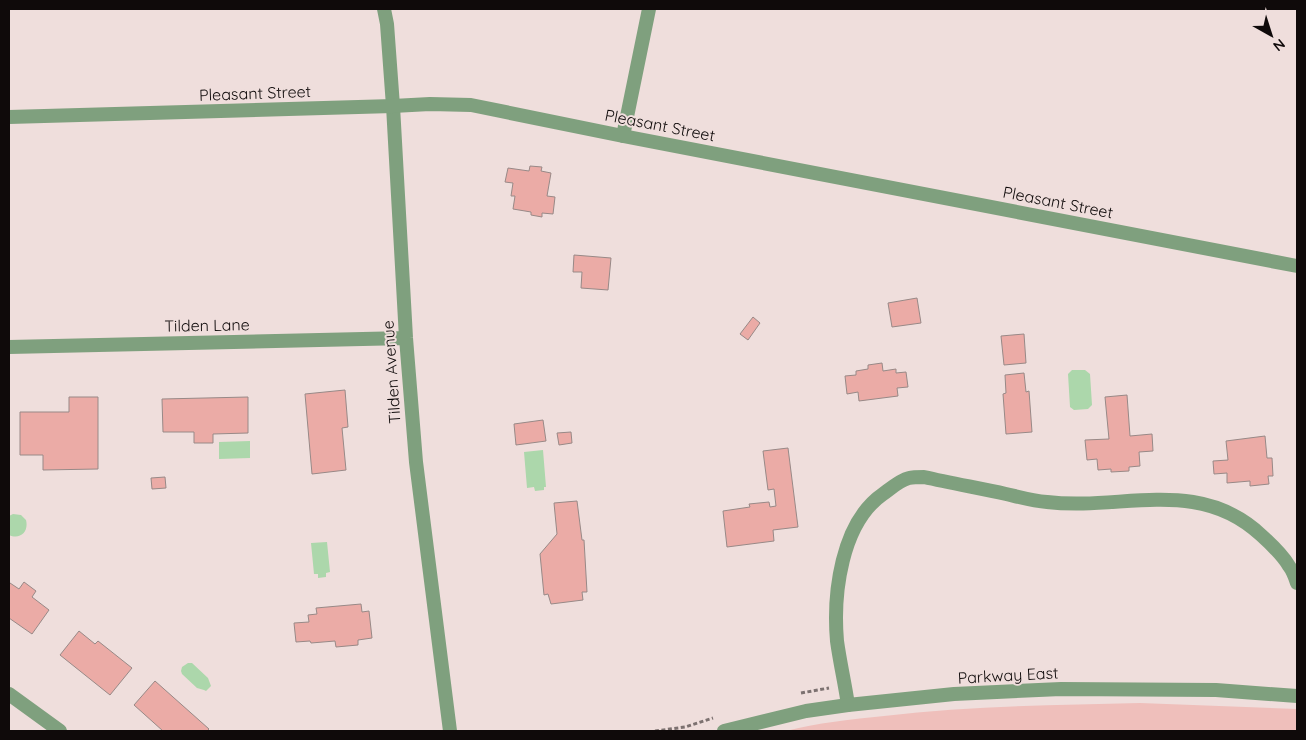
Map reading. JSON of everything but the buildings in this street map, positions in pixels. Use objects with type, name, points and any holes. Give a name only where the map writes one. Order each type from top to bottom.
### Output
[{"type":"street","name":"Tilden Avenue","points":[[384,9],[394,106],[406,338],[416,462],[450,731]]},
{"type":"street","points":[[623,136],[649,9]]},
{"type":"street","name":"Pleasant Street","points":[[9,117],[430,104],[471,105],[1297,266]]},
{"type":"street","name":"Tilden Lane","points":[[9,347],[406,338]]},
{"type":"street","points":[[848,705],[837,641],[837,587],[842,562],[850,538],[864,510],[879,496],[908,478],[924,477],[1046,502],[1068,504],[1180,500],[1203,504],[1227,511],[1258,532],[1276,548],[1290,566],[1297,583]]},
{"type":"street","name":"Parkway East","points":[[724,731],[806,711],[954,694],[1061,689],[1216,690],[1297,696]]},
{"type":"street","points":[[9,694],[60,731]]},
{"type":"shaded area","points":[[1072,370],[1085,370],[1090,374],[1092,405],[1088,409],[1074,410],[1070,407],[1068,374]]},
{"type":"shaded area","points":[[250,441],[250,458],[219,459],[219,442]]},
{"type":"shaded area","points":[[543,450],[546,487],[544,487],[544,490],[535,491],[534,487],[527,488],[524,452]]},
{"type":"shaded area","points":[[13,514],[21,515],[26,520],[25,531],[20,536],[9,535],[9,516]]},
{"type":"shaded area","points":[[327,542],[330,572],[326,573],[326,577],[318,578],[318,574],[314,574],[311,543]]},
{"type":"shaded area","points":[[192,663],[208,678],[211,686],[206,691],[197,688],[182,674],[182,667]]},
{"type":"shaded area","points":[[1140,703],[1297,709],[1297,731],[786,731],[847,720],[948,710],[1012,706]]}]
